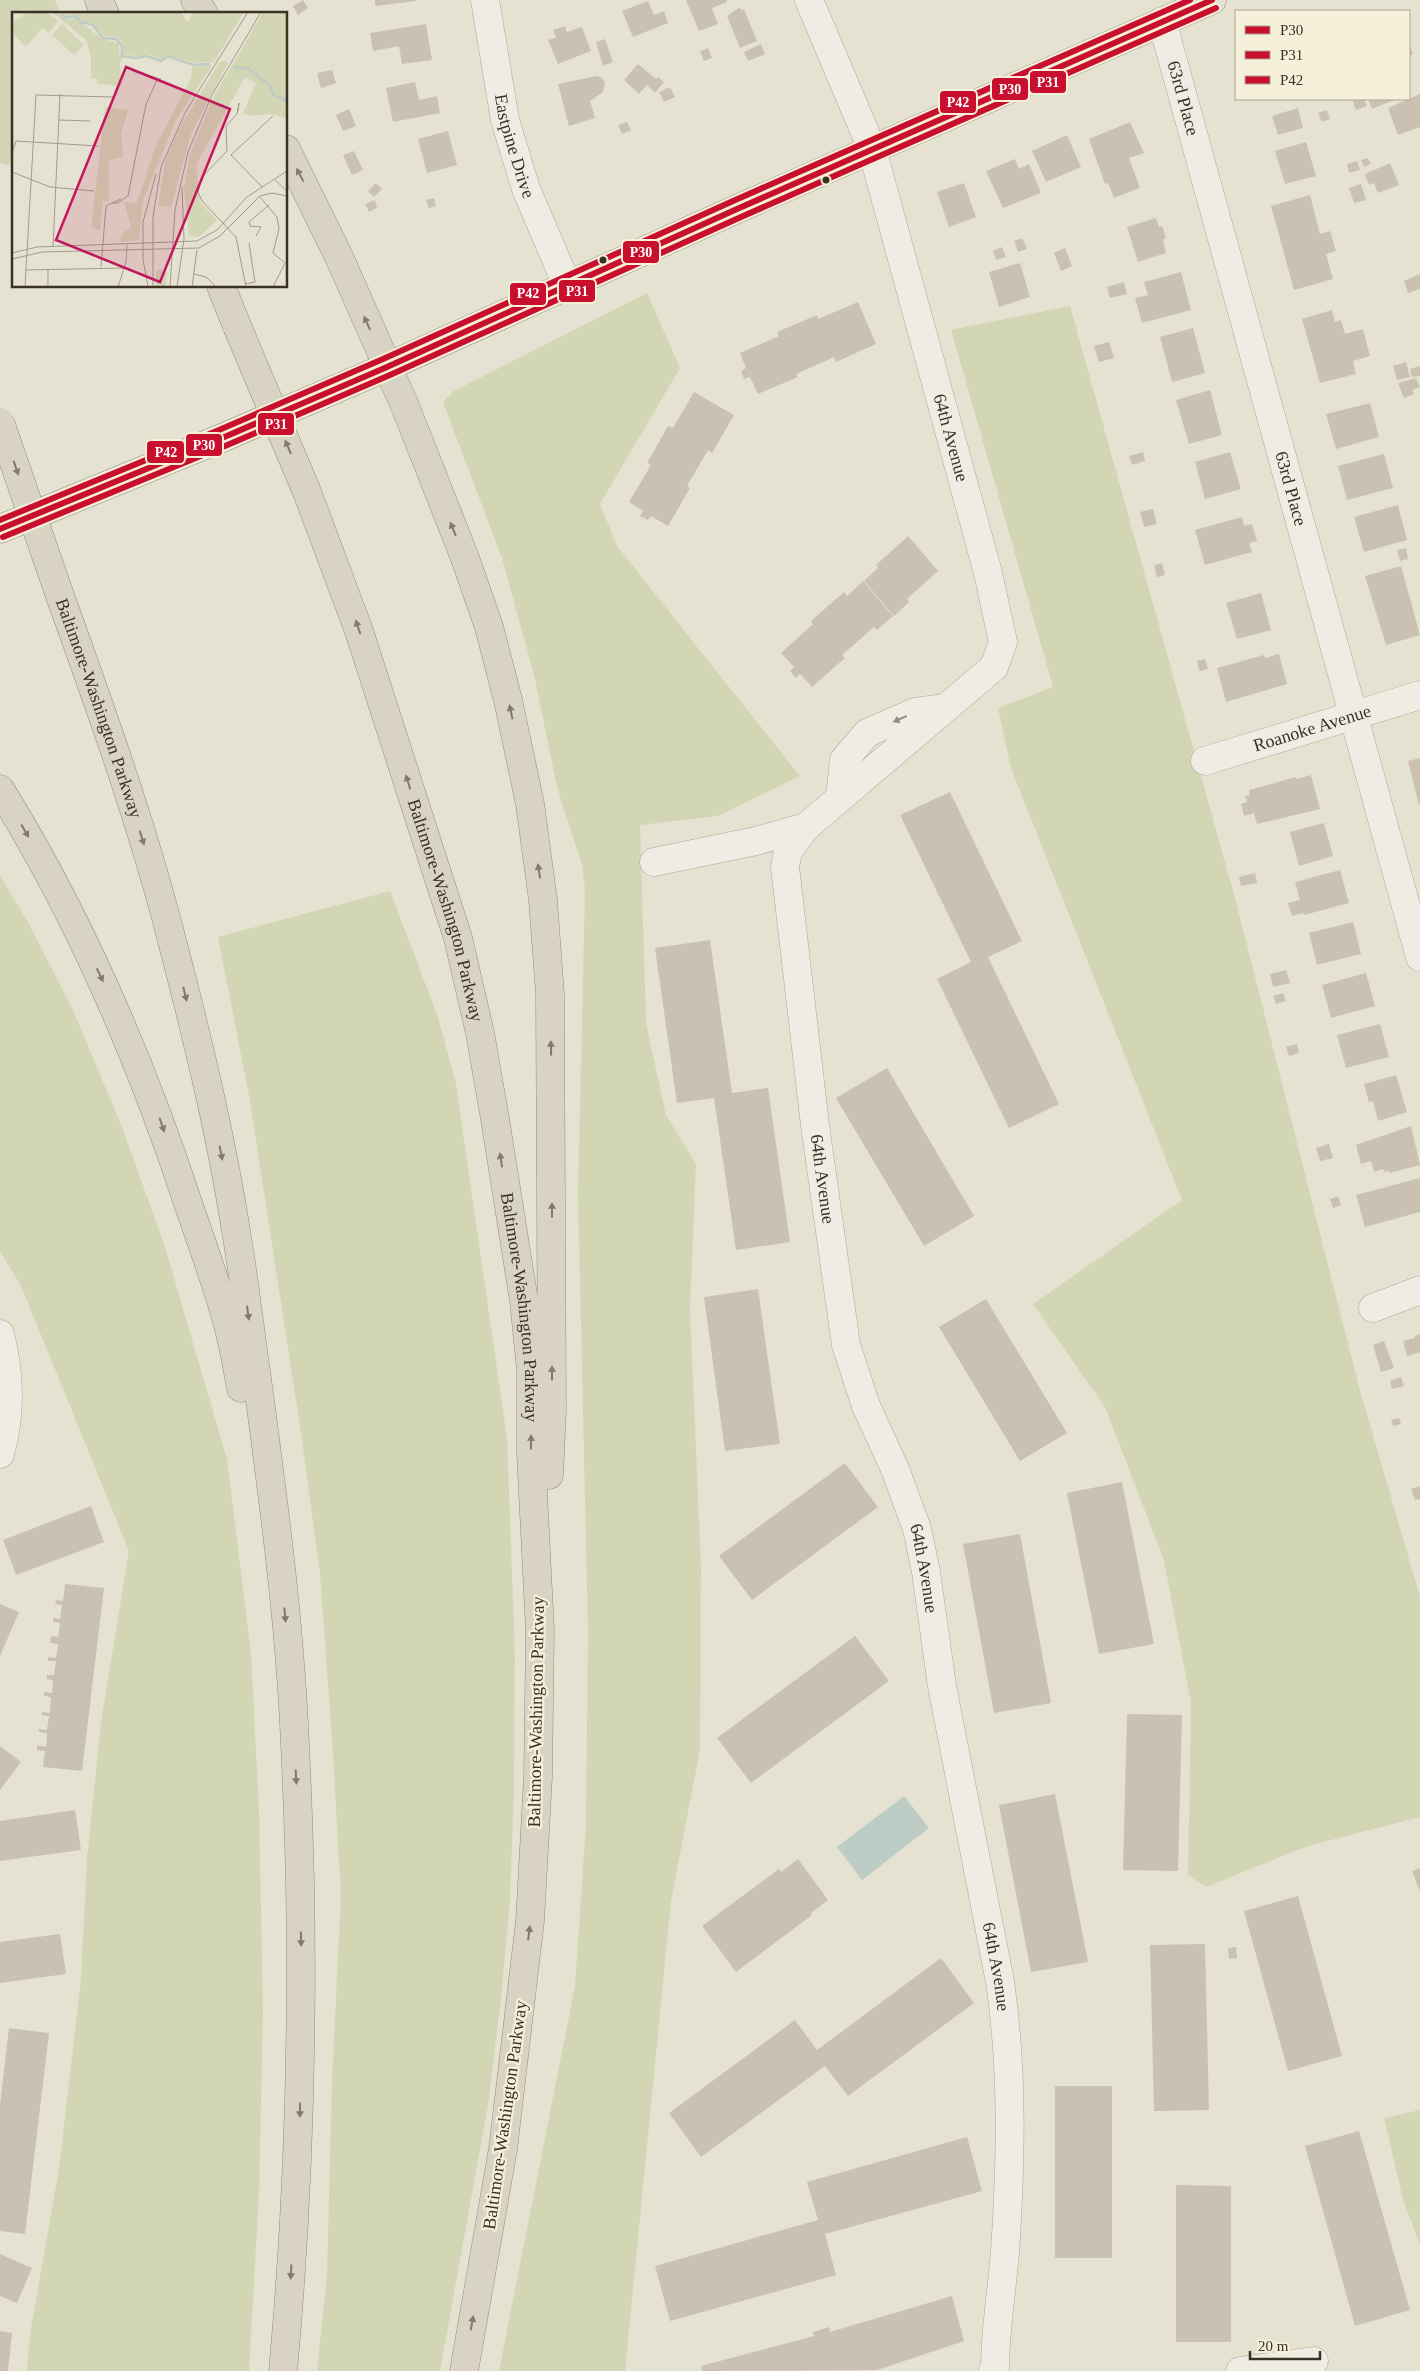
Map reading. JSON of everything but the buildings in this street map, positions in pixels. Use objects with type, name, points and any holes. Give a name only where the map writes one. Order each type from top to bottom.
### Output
[{"type":"highway","points":[[99,0],[104,12]]},
{"type":"highway","points":[[195,0],[203,12]]},
{"type":"highway","points":[[288,153],[340,257],[465,558],[489,627],[508,700],[530,804],[543,900],[550,994],[551,1060],[552,1411],[540,1631]]},
{"type":"highway","name":"Baltimore-Washington Parkway","points":[[222,288],[307,492],[343,584],[458,938],[480,1033],[522,1292],[531,1370],[531,1453],[540,1631],[538,1776],[530,1922],[503,2149],[464,2371]]},
{"type":"highway","name":"Baltimore-Washington Parkway","points":[[0,421],[58,593],[109,733],[144,845],[167,924],[206,1082],[236,1230],[281,1566],[290,1667],[297,1787],[302,1981],[299,2141],[290,2298],[283,2371]]},
{"type":"highway","points":[[0,789],[53,881],[113,1002],[143,1073],[172,1152],[227,1322],[281,1566]]},
{"type":"main road","points":[[0,528],[222,438],[387,367],[872,149],[1212,0]]},
{"type":"street","name":"64th Avenue","points":[[808,0],[872,149],[988,573],[1003,642],[994,667],[947,708],[915,712],[867,734],[844,760],[840,797],[806,827],[788,851],[785,867],[815,1125],[845,1340],[866,1406],[895,1470],[917,1529],[926,1572],[942,1686],[1000,1982],[1007,2030],[1010,2084],[1005,2252],[995,2332],[995,2369],[993,2371]]},
{"type":"street","name":"Eastpine Drive","points":[[488,1],[505,120],[526,189],[567,285]]},
{"type":"street","name":"63rd Place","points":[[1162,21],[1420,957]]},
{"type":"street","name":"Roanoke Avenue","points":[[1204,760],[1420,695]]},
{"type":"street","points":[[654,862],[756,842],[806,827]]},
{"type":"street","points":[[1373,1308],[1420,1290]]},
{"type":"street","points":[[0,1334],[5,1355],[9,1408],[0,1454]]},
{"type":"street","points":[[1240,2371],[1314,2361]]},
{"type":"green space","points":[[0,0],[55,0],[59,12],[12,12],[12,164],[0,163]]},
{"type":"green space","points":[[647,293],[680,368],[600,504],[617,546],[800,776],[718,816],[640,825],[646,1023],[666,1115],[696,1164],[690,1310],[701,1566],[700,1750],[671,1901],[625,2371],[499,2371],[575,1986],[586,1824],[588,1630],[578,1195],[585,889],[582,865],[557,787],[534,675],[502,558],[443,402],[454,391]]},
{"type":"green space","points":[[1070,306],[1235,898],[1359,1387],[1420,1597],[1420,1817],[1308,1846],[1206,1887],[1188,1875],[1191,1703],[1164,1560],[1105,1407],[1033,1304],[1182,1200],[1011,768],[998,708],[1053,687],[951,330]]},
{"type":"green space","points":[[0,876],[28,922],[73,1010],[122,1127],[164,1244],[227,1459],[251,1653],[259,1810],[263,2013],[259,2192],[249,2371],[27,2371],[30,2334],[59,2169],[81,1979],[87,1859],[101,1722],[129,1551],[21,1286],[0,1251]]},
{"type":"green space","points":[[390,891],[438,1017],[456,1084],[507,1438],[515,1654],[514,1789],[510,1900],[501,1999],[488,2105],[440,2371],[317,2371],[327,2275],[332,2081],[341,1895],[332,1739],[320,1574],[301,1433],[250,1101],[218,937]]},
{"type":"green space","points":[[1420,2110],[1420,2245],[1403,2199],[1384,2118]]},
{"type":"shaded area","points":[[904,1796],[929,1828],[862,1880],[837,1847]]},
{"type":"transit line","name":"P42","points":[[0,520],[219,430],[383,359],[733,201],[1190,0]]},
{"type":"transit line","name":"P30","points":[[0,529],[222,438],[387,367],[737,209],[1212,0]]},
{"type":"transit line","name":"P31","points":[[3,537],[225,446],[390,375],[741,217],[1216,8]]}]
